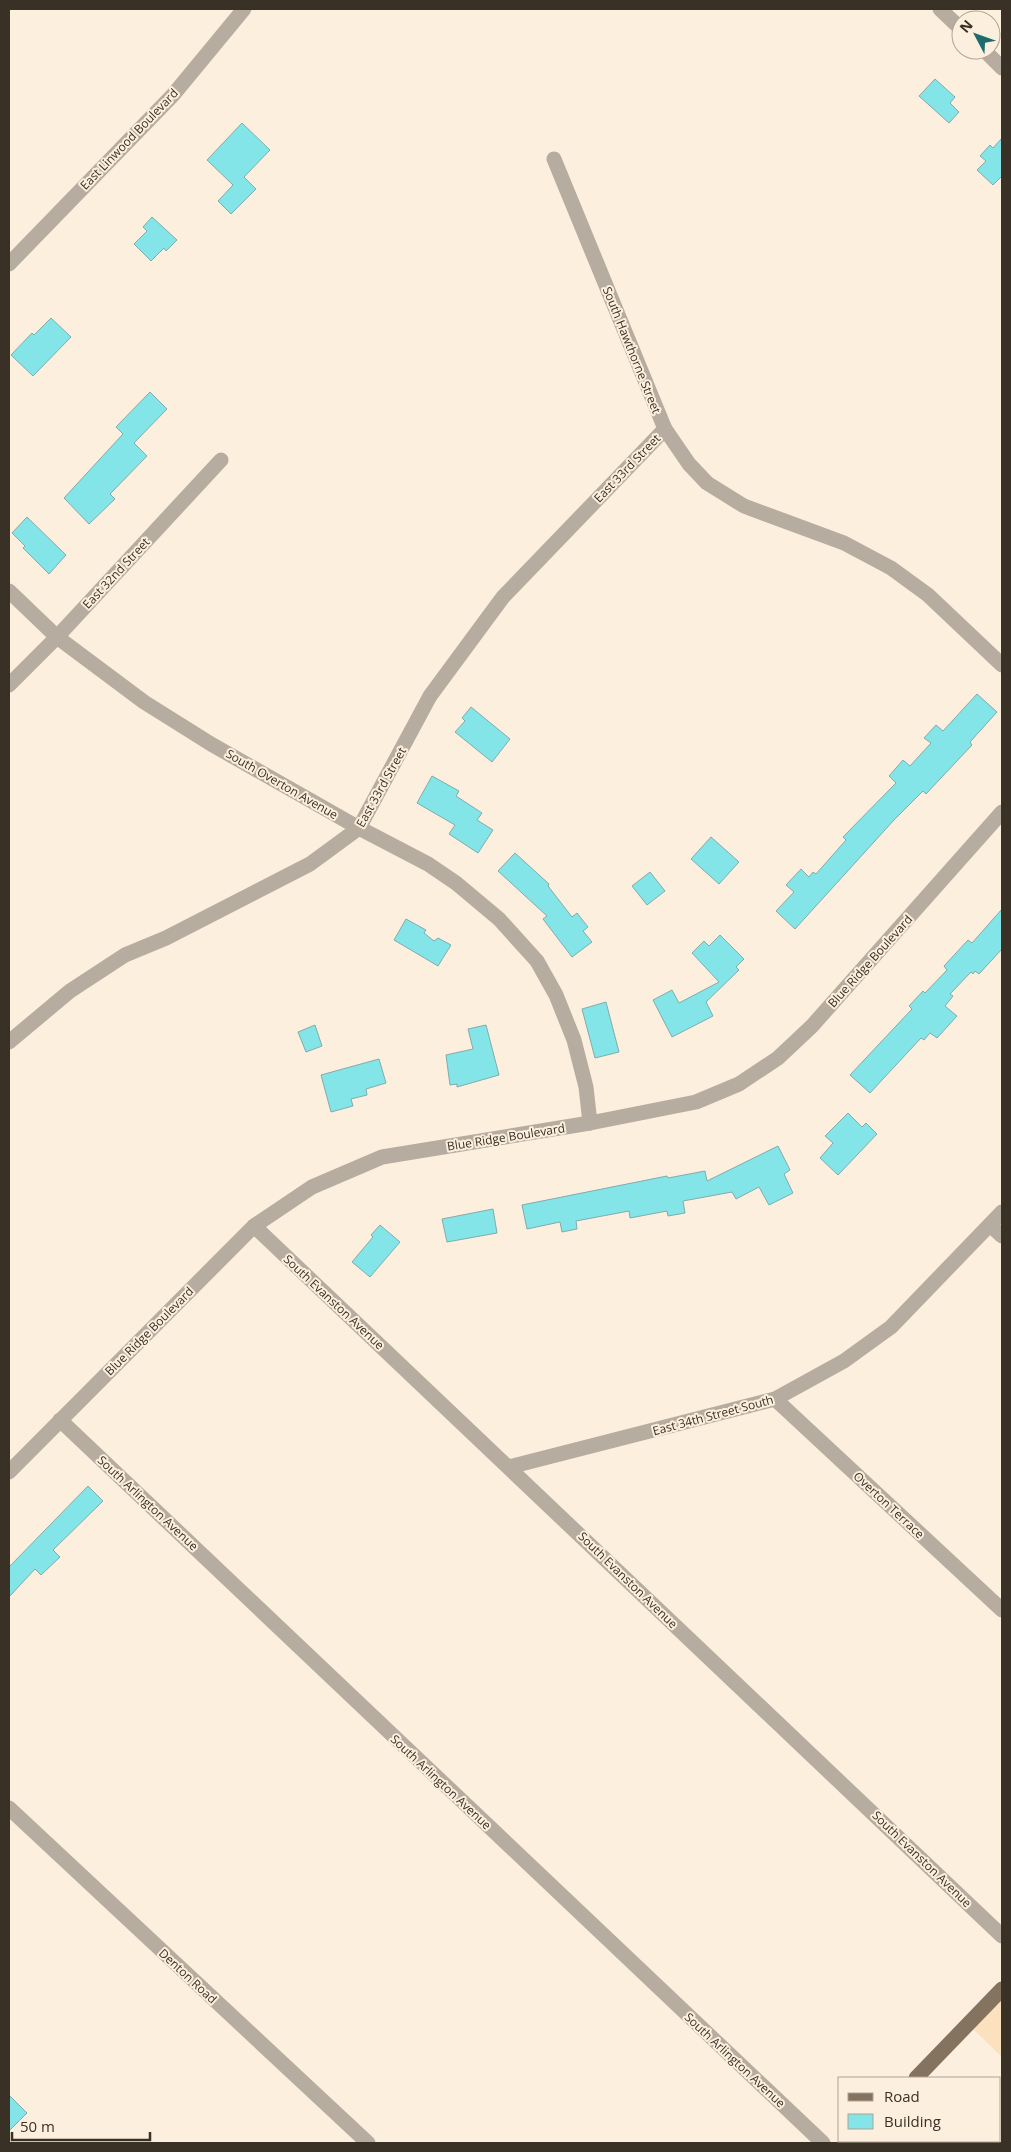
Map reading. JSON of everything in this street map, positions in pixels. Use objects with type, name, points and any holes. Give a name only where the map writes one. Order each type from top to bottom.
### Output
[{"type":"main road","points":[[917,2077],[1002,1989]]},
{"type":"street","name":"East Linwood Boulevard","points":[[9,264],[173,95],[244,9]]},
{"type":"street","points":[[940,9],[951,19]]},
{"type":"street","name":"South Hawthorne Street","points":[[554,159],[665,429],[688,464],[707,483],[744,506],[844,543],[891,568],[928,596],[1002,665]]},
{"type":"street","name":"East 33rd Street","points":[[9,1042],[70,991],[125,955],[166,938],[310,864],[360,828],[430,696],[479,627],[503,597],[665,429]]},
{"type":"street","name":"East 32nd Street","points":[[9,685],[57,637],[221,460]]},
{"type":"street","name":"South Overton Avenue","points":[[9,591],[57,637],[144,702],[211,744],[428,864],[456,883],[499,919],[537,962],[556,995],[574,1040],[586,1087],[590,1123]]},
{"type":"street","name":"Blue Ridge Boulevard","points":[[9,1472],[254,1226],[312,1187],[382,1157],[590,1123],[696,1102],[739,1084],[778,1058],[812,1026],[1002,812]]},
{"type":"street","name":"East 34th Street South","points":[[508,1466],[775,1399],[844,1361],[891,1327],[1002,1212]]},
{"type":"street","points":[[990,1225],[1002,1236]]},
{"type":"street","name":"South Evanston Avenue","points":[[254,1226],[1002,1936]]},
{"type":"street","name":"Overton Terrace","points":[[775,1399],[1002,1610]]},
{"type":"street","name":"South Arlington Avenue","points":[[60,1420],[823,2143]]},
{"type":"street","name":"Denton Road","points":[[9,1808],[368,2143]]},
{"type":"shaded area","points":[[1002,1989],[1002,2057],[968,2024]]},
{"type":"building","points":[[935,79],[955,97],[950,103],[959,112],[949,123],[919,96]]},
{"type":"building","points":[[242,123],[270,150],[244,177],[256,189],[231,214],[218,201],[233,185],[207,160]]},
{"type":"building","points":[[1002,138],[1002,176],[993,185],[977,170],[986,161],[980,156],[990,145],[993,148]]},
{"type":"building","points":[[152,217],[177,240],[166,251],[164,248],[151,261],[134,244],[147,231],[143,227]]},
{"type":"building","points":[[51,318],[71,337],[33,376],[11,355],[32,333],[34,335]]},
{"type":"building","points":[[150,392],[167,409],[134,443],[147,456],[110,494],[115,499],[89,524],[64,498],[123,434],[116,427]]},
{"type":"building","points":[[27,517],[66,555],[49,574],[23,548],[25,546],[12,533]]},
{"type":"building","points":[[977,694],[997,712],[970,742],[972,745],[926,794],[923,791],[894,820],[795,929],[776,911],[794,892],[786,885],[801,869],[809,877],[813,872],[816,874],[846,840],[843,837],[896,783],[889,776],[903,760],[910,766],[931,743],[924,738],[936,725],[943,731]]},
{"type":"building","points":[[471,707],[510,739],[492,762],[455,732],[465,721],[462,718]]},
{"type":"building","points":[[432,776],[459,791],[456,796],[482,813],[477,820],[493,830],[478,853],[449,834],[455,825],[417,803]]},
{"type":"building","points":[[711,837],[739,862],[719,884],[691,859]]},
{"type":"building","points":[[515,853],[549,884],[548,886],[572,917],[577,913],[588,927],[583,931],[592,942],[572,957],[543,919],[547,916],[498,871]]},
{"type":"building","points":[[650,872],[665,891],[647,905],[632,886]]},
{"type":"building","points":[[1002,909],[1002,949],[979,974],[975,971],[973,974],[971,972],[950,994],[953,996],[945,1006],[957,1016],[937,1038],[930,1033],[924,1040],[921,1038],[870,1093],[850,1075],[912,1009],[909,1006],[923,991],[925,993],[947,970],[944,966],[968,940],[972,943]]},
{"type":"building","points":[[406,919],[426,930],[424,933],[434,941],[438,938],[451,945],[438,966],[394,940]]},
{"type":"building","points":[[720,935],[744,959],[736,967],[739,970],[706,1002],[713,1016],[672,1037],[653,1000],[672,990],[679,1003],[719,982],[692,953],[704,941],[709,946]]},
{"type":"building","points":[[606,1002],[619,1052],[595,1058],[582,1009]]},
{"type":"building","points":[[315,1025],[322,1046],[306,1052],[298,1032]]},
{"type":"building","points":[[486,1025],[499,1075],[457,1087],[457,1084],[450,1085],[446,1055],[473,1049],[468,1029]]},
{"type":"building","points":[[379,1059],[386,1083],[366,1089],[367,1095],[351,1099],[353,1106],[331,1112],[321,1075]]},
{"type":"building","points":[[848,1113],[862,1127],[866,1123],[877,1134],[838,1175],[820,1158],[833,1143],[825,1136]]},
{"type":"building","points":[[778,1146],[790,1170],[784,1174],[793,1193],[769,1205],[759,1187],[736,1199],[732,1192],[683,1201],[685,1213],[668,1216],[667,1211],[630,1218],[629,1211],[576,1221],[577,1229],[562,1232],[560,1222],[527,1229],[522,1205],[667,1176],[668,1178],[705,1171],[707,1181]]},
{"type":"building","points":[[493,1209],[497,1233],[447,1242],[442,1219]]},
{"type":"building","points":[[380,1225],[400,1242],[370,1277],[352,1262],[373,1237],[371,1235]]},
{"type":"building","points":[[88,1486],[103,1501],[53,1550],[60,1557],[41,1575],[35,1569],[9,1597],[9,1567]]},
{"type":"building","points":[[9,2095],[27,2113],[9,2131]]}]
